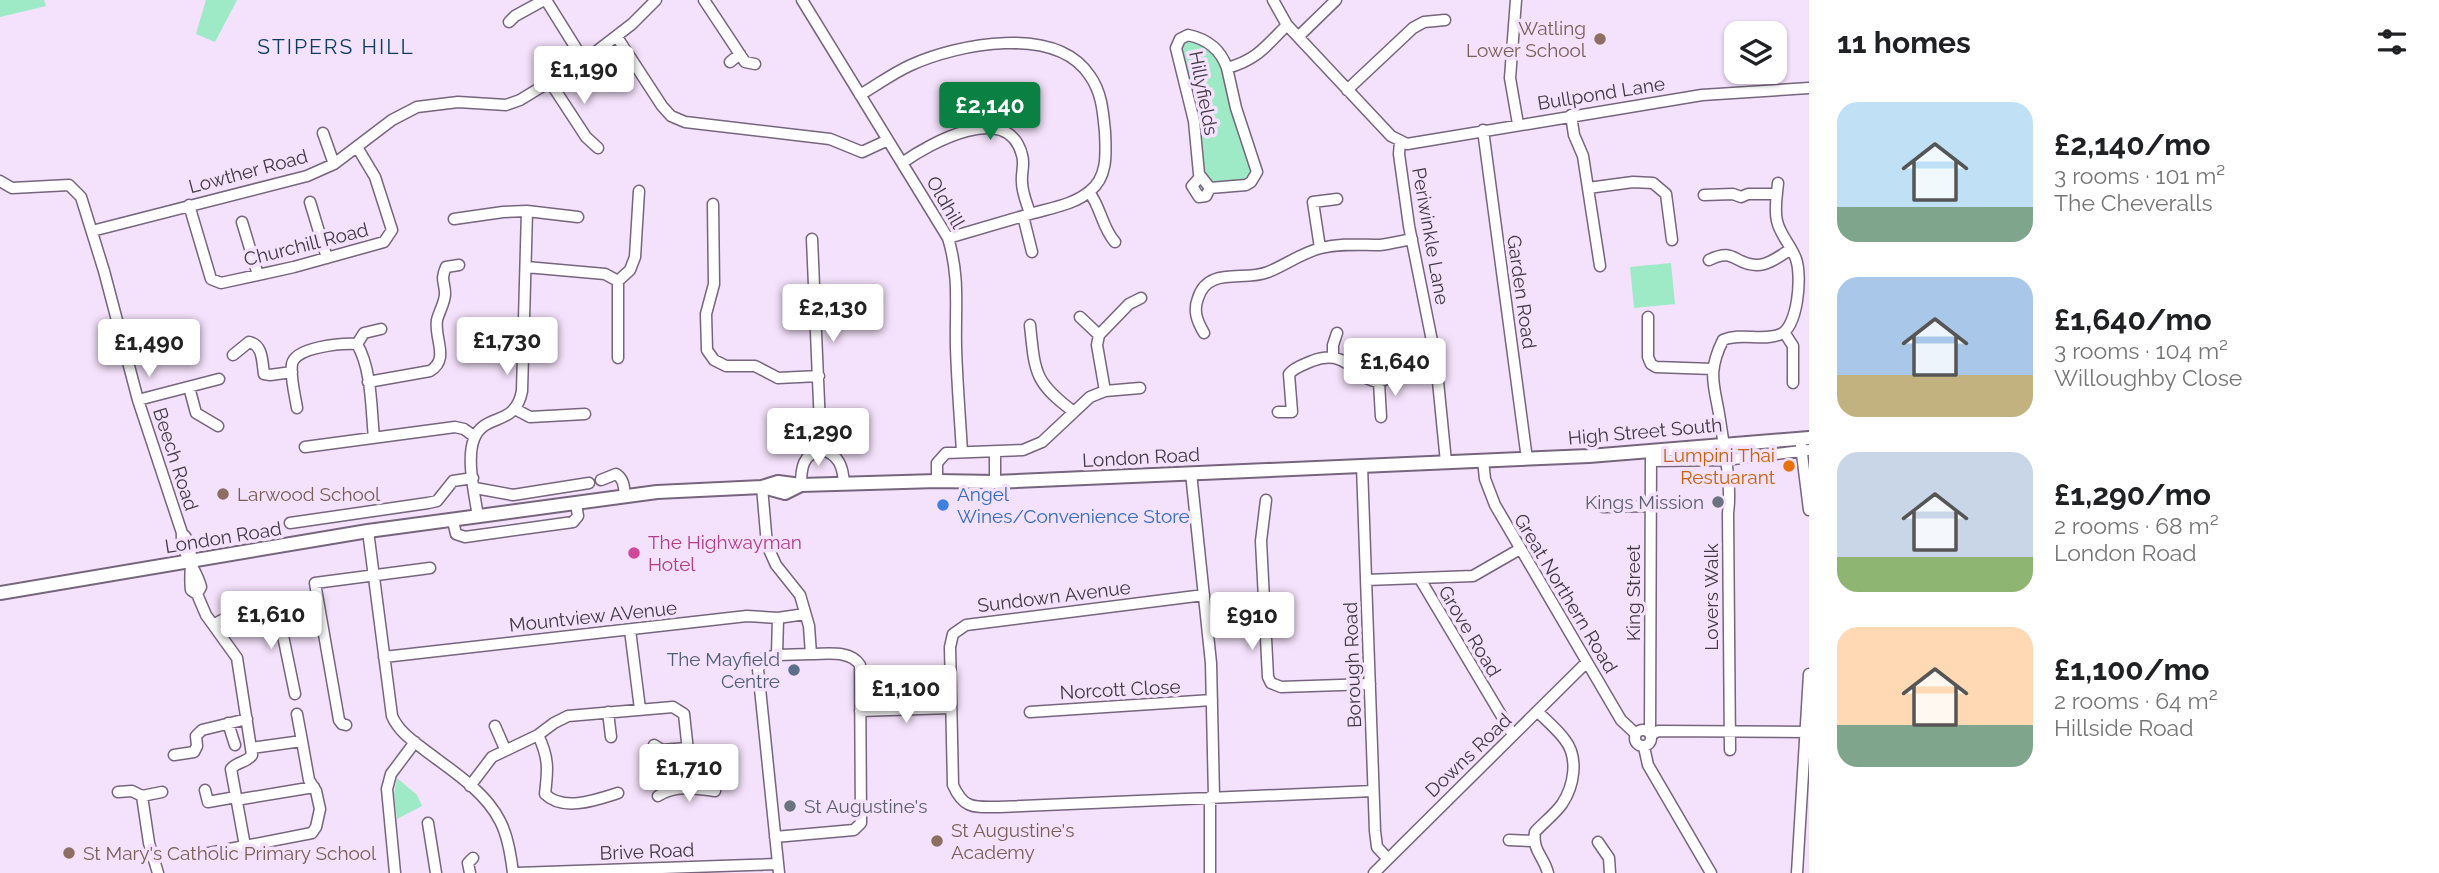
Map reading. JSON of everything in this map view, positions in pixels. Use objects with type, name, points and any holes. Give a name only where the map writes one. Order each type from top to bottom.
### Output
[{"type":"main road","name":"High Street South","points":[[1483,460],[1651,456],[1722,444],[1805,444]]},
{"type":"main road","name":"London Road","points":[[0,593],[368,531],[696,489],[762,487],[785,492],[801,485],[995,482],[1483,460]]},
{"type":"street","points":[[509,22],[545,0],[584,61]]},
{"type":"street","name":"Lowther Road","points":[[92,231],[307,176],[334,163],[393,120],[417,107],[458,102],[506,104],[520,100],[584,61],[617,37],[656,0]]},
{"type":"street","points":[[704,0],[745,61],[755,64]]},
{"type":"street","name":"Oldhill","points":[[802,0],[948,238],[955,262],[958,288],[956,347],[962,452]]},
{"type":"street","points":[[1273,0],[1287,25],[1391,135],[1400,141]]},
{"type":"street","points":[[1298,37],[1336,0]]},
{"type":"street","points":[[1516,0],[1510,78],[1518,124]]},
{"type":"street","points":[[1348,90],[1413,27],[1424,22],[1445,20]]},
{"type":"street","name":"Hillyfields","points":[[1227,68],[1246,63],[1287,25]]},
{"type":"street","name":"Hillyfields","points":[[1188,35],[1209,43],[1223,57],[1227,68],[1236,108],[1257,172],[1247,185],[1210,188],[1200,177],[1194,121],[1176,48],[1180,39],[1188,35]]},
{"type":"street","points":[[617,37],[671,116],[685,121],[831,139],[862,152],[888,140]]},
{"type":"street","points":[[860,95],[910,65],[947,52],[981,45],[1022,43],[1053,48],[1074,59],[1090,75],[1103,102],[1106,153],[1103,172],[1090,192],[1077,200],[948,238]]},
{"type":"street","points":[[730,62],[740,54]]},
{"type":"street","points":[[550,82],[586,137],[598,148]]},
{"type":"street","name":"Bullpond Lane","points":[[1400,141],[1407,144],[1702,94],[1809,88]]},
{"type":"street","points":[[1571,115],[1574,135],[1583,156],[1600,266]]},
{"type":"street","points":[[902,163],[919,150],[973,129],[1003,129],[1014,138],[1022,155],[1023,192],[1032,252]]},
{"type":"street","name":"Garden Road","points":[[1483,130],[1527,459]]},
{"type":"street","points":[[323,133],[334,163]]},
{"type":"street","name":"Periwinkle Lane","points":[[1400,141],[1399,154],[1412,239],[1436,361],[1446,462]]},
{"type":"street","name":"Churchill Road","points":[[189,205],[211,279],[221,283],[384,242],[392,230],[375,177],[357,147]]},
{"type":"street","name":"Beech Road","points":[[0,181],[12,188],[69,185],[81,197],[138,400],[182,533],[183,546],[191,562],[191,590],[197,594],[202,607],[237,658],[251,748]]},
{"type":"street","points":[[1588,188],[1633,182],[1653,183],[1670,191],[1672,240]]},
{"type":"street","points":[[1648,317],[1648,357],[1651,364],[1656,367],[1713,369],[1723,340],[1732,336],[1772,337],[1784,332],[1794,318],[1797,261],[1780,233],[1776,218],[1777,189],[1741,197],[1733,194],[1704,195]]},
{"type":"street","points":[[618,358],[618,281],[630,270],[635,257],[639,191]]},
{"type":"street","points":[[1090,192],[1096,200],[1108,234],[1115,242]]},
{"type":"street","points":[[1320,248],[1313,202],[1337,199]]},
{"type":"street","points":[[310,202],[327,258]]},
{"type":"street","points":[[713,204],[714,284],[706,314],[707,350],[714,360],[726,366],[755,366],[778,377],[819,376]]},
{"type":"street","points":[[454,219],[527,211],[579,217]]},
{"type":"street","points":[[478,517],[471,449],[475,437],[489,423],[507,418],[515,409],[522,391],[527,211]]},
{"type":"street","points":[[242,222],[258,275]]},
{"type":"street","points":[[812,239],[821,449]]},
{"type":"street","points":[[1204,332],[1198,323],[1195,306],[1200,290],[1210,281],[1224,276],[1269,278],[1300,256],[1320,248],[1346,244],[1382,245],[1412,239]]},
{"type":"street","points":[[1709,260],[1721,254],[1731,254],[1756,265],[1767,263],[1791,249]]},
{"type":"street","points":[[368,382],[430,371],[438,366],[441,357],[436,322],[445,294],[441,279],[446,267],[459,265]]},
{"type":"street","points":[[526,267],[605,274],[618,281]]},
{"type":"street","points":[[1105,391],[1097,345],[1099,335],[1129,304],[1141,298]]},
{"type":"street","points":[[1080,317],[1099,335]]},
{"type":"street","points":[[1030,325],[1037,375],[1052,395],[1074,412]]},
{"type":"street","points":[[357,344],[364,333],[381,329]]},
{"type":"street","points":[[1784,332],[1793,346],[1793,383]]},
{"type":"street","points":[[1333,357],[1337,333]]},
{"type":"street","points":[[233,355],[249,342],[255,343],[260,349],[264,374],[292,372]]},
{"type":"street","points":[[357,344],[362,353],[368,382],[374,438]]},
{"type":"street","points":[[297,408],[292,372],[295,357],[302,352],[357,344]]},
{"type":"street","points":[[1278,412],[1292,412],[1289,374],[1294,369],[1320,358],[1333,357],[1350,364],[1368,379],[1379,382],[1406,366],[1436,361]]},
{"type":"street","name":"Lovers Walk","points":[[1713,369],[1713,391],[1720,419],[1730,498],[1730,750]]},
{"type":"street","points":[[138,400],[219,379]]},
{"type":"street","points":[[1379,382],[1381,417]]},
{"type":"street","points":[[189,387],[197,413],[218,426]]},
{"type":"street","points":[[937,481],[937,463],[946,453],[1023,450],[1042,442],[1090,397],[1105,391],[1140,388]]},
{"type":"street","points":[[515,409],[530,416],[585,414]]},
{"type":"street","points":[[305,447],[454,427],[464,429],[475,437]]},
{"type":"street","points":[[1651,456],[1725,460],[1805,444],[1808,503]]},
{"type":"street","points":[[801,485],[803,461],[821,449],[829,452],[841,463],[844,484]]},
{"type":"street","points":[[995,452],[995,482]]},
{"type":"street","name":"King Street","points":[[1650,734],[1651,456]]},
{"type":"street","name":"Great Northern Road","points":[[1483,460],[1485,479],[1495,505],[1621,720],[1636,734],[1636,744],[1644,747],[1648,765],[1711,873]]},
{"type":"street","name":"Borough Road","points":[[1362,466],[1373,790],[1377,847],[1388,859]]},
{"type":"street","points":[[1191,473],[1211,663],[1210,873]]},
{"type":"street","points":[[601,480],[618,475],[623,483],[625,496]]},
{"type":"street","name":"London Road","points":[[290,523],[428,503],[436,501],[453,481],[474,483]]},
{"type":"street","points":[[474,483],[513,495],[589,483]]},
{"type":"street","points":[[762,487],[766,545],[776,565],[800,595],[809,626],[811,654]]},
{"type":"street","points":[[1266,499],[1261,541],[1268,677],[1271,683],[1281,687],[1370,684]]},
{"type":"street","points":[[453,521],[456,534],[465,537],[573,522],[578,516],[576,504]]},
{"type":"street","points":[[1604,507],[1651,506]]},
{"type":"street","points":[[368,531],[392,716],[401,730],[489,804],[501,821],[515,873]]},
{"type":"street","points":[[1366,580],[1473,576],[1520,549]]},
{"type":"street","points":[[345,725],[339,720],[314,588],[316,583],[430,568]]},
{"type":"street","name":"Grove Road","points":[[1420,579],[1513,735]]},
{"type":"street","name":"Sundown Avenue","points":[[1204,595],[966,625],[953,634],[950,647],[953,785],[959,799],[972,807],[1212,797]]},
{"type":"street","name":"Mountview AVenue","points":[[384,657],[747,616],[778,618],[805,614]]},
{"type":"street","points":[[214,625],[234,616],[256,626],[275,621],[281,626],[295,694]]},
{"type":"street","points":[[777,655],[778,618]]},
{"type":"street","points":[[630,630],[640,709]]},
{"type":"street","points":[[775,836],[854,830],[861,823],[860,665],[848,655],[777,655],[764,658],[758,669],[775,836],[779,869]]},
{"type":"street","name":"Downs Road","points":[[1374,873],[1587,662]]},
{"type":"street","points":[[1797,873],[1805,821],[1809,674]]},
{"type":"street","name":"Norcott Close","points":[[1030,712],[1212,701]]},
{"type":"street","points":[[470,786],[492,757],[538,735],[568,716],[673,707],[680,709],[684,715],[692,788]]},
{"type":"street","points":[[860,711],[950,709]]},
{"type":"street","points":[[608,712],[611,737]]},
{"type":"street","points":[[1538,712],[1566,741],[1572,754],[1570,786],[1562,803],[1535,832],[1533,841],[1548,873]]},
{"type":"street","points":[[199,855],[312,833],[320,809],[314,787],[309,780],[297,714]]},
{"type":"street","points":[[174,755],[194,752],[199,732],[247,719]]},
{"type":"street","points":[[228,723],[235,745]]},
{"type":"street","points":[[495,726],[505,750]]},
{"type":"street","points":[[1636,734],[1643,730],[1650,734]]},
{"type":"street","points":[[1650,734],[1657,731],[1808,732]]},
{"type":"street","points":[[1644,747],[1650,743],[1650,734]]},
{"type":"street","points":[[538,735],[547,753],[548,768],[540,795],[562,804],[597,800],[618,793]]},
{"type":"street","points":[[245,846],[231,769],[235,764],[249,759],[252,755],[251,748],[302,741]]},
{"type":"street","points":[[395,873],[387,789],[391,774],[415,742]]},
{"type":"street","points":[[658,751],[687,748]]},
{"type":"street","points":[[205,790],[208,802],[314,787]]},
{"type":"street","points":[[657,796],[666,790],[692,788],[715,791]]},
{"type":"street","points":[[118,792],[132,790],[142,796],[163,792]]},
{"type":"street","points":[[1212,797],[1373,790]]},
{"type":"street","points":[[142,796],[149,843],[158,873]]},
{"type":"street","points":[[597,800],[600,811]]},
{"type":"street","points":[[428,823],[436,873]]},
{"type":"street","points":[[1506,839],[1533,841]]},
{"type":"street","points":[[1598,842],[1609,858],[1610,873]]},
{"type":"street","points":[[470,873],[468,863],[473,858]]},
{"type":"street","name":"Brive Road","points":[[515,873],[779,869]]},
{"type":"green space","points":[[0,0],[44,0],[46,6],[0,17]]},
{"type":"green space","points":[[206,0],[237,0],[215,42],[196,34]]},
{"type":"green space","points":[[1190,39],[1209,49],[1216,57],[1252,158],[1254,169],[1246,182],[1210,183],[1205,179],[1180,49],[1183,42]]},
{"type":"green space","points":[[1671,263],[1675,304],[1634,308],[1630,267]]},
{"type":"green space","points":[[397,778],[417,795],[422,806],[397,819],[394,794]]},
{"type":"place","name":"Watling Lower School","points":[[1600,39]]},
{"type":"place","name":"Lumpini Thai Restuarant","points":[[1789,466]]},
{"type":"place","name":"Larwood School","points":[[223,494]]},
{"type":"place","name":"Kings Mission","points":[[1718,502]]},
{"type":"place","name":"Angel Wines/Convenience Store","points":[[943,505]]},
{"type":"place","name":"The Highwayman Hotel","points":[[634,553]]},
{"type":"place","name":"The Mayfield Centre","points":[[794,670]]},
{"type":"place","name":"St Augustine's","points":[[790,806]]},
{"type":"place","name":"St Augustine's Academy","points":[[937,841]]},
{"type":"place","name":"St Mary's Catholic Primary School","points":[[69,853]]},
{"type":"district","name":"STIPERS HILL","points":[[336,46]]}]
